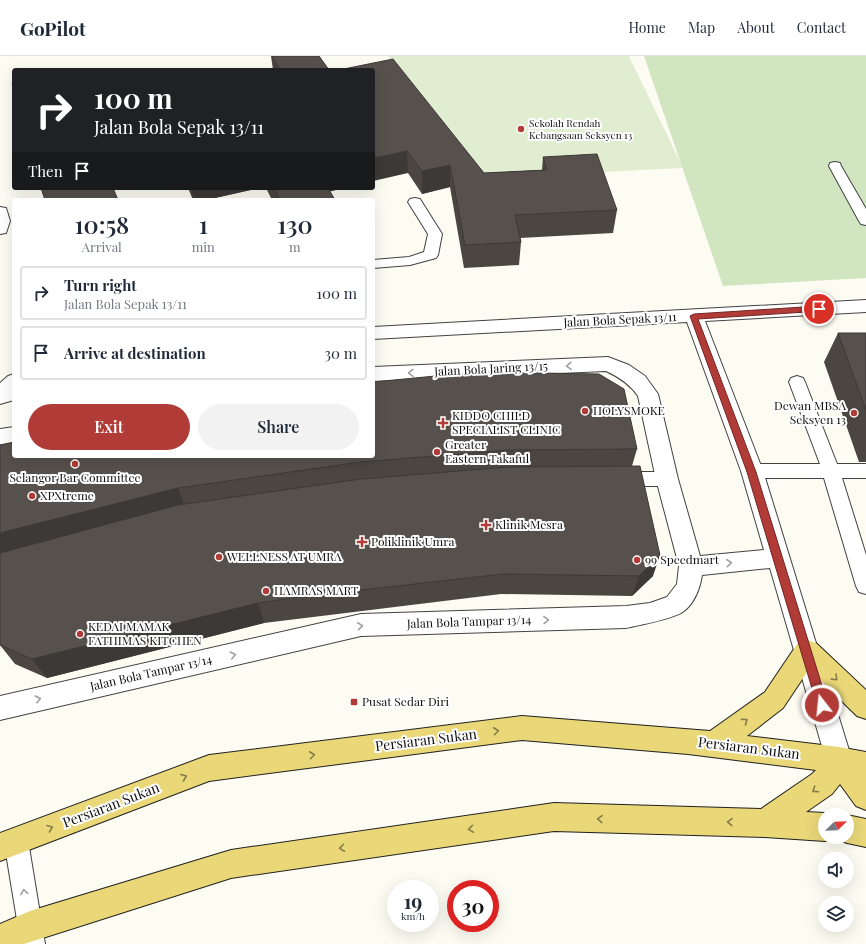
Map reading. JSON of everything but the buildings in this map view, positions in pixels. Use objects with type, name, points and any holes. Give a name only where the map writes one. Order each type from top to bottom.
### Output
[{"type":"main road","points":[[714,744],[774,700],[806,651],[866,707]]},
{"type":"main road","name":"Persiaran Sukan","points":[[8,844],[209,768],[522,728],[714,744],[866,765]]},
{"type":"main road","points":[[765,823],[822,784],[832,773],[838,760],[866,796]]},
{"type":"main road","points":[[0,939],[32,935],[230,864],[546,818],[765,823],[818,827]]},
{"type":"main road","points":[[854,830],[866,833]]},
{"type":"street","points":[[0,212],[2,221],[0,229]]},
{"type":"street","name":"Jalan Bola Sepak 13/11","points":[[375,333],[866,306]]},
{"type":"street","points":[[694,316],[752,472],[838,760]]},
{"type":"street","name":"Jalan Bola Jaring 13/15","points":[[375,374],[608,364]]},
{"type":"street","name":"Jalan Bola Tampar 13/14","points":[[0,708],[361,625],[626,617],[650,613],[675,604],[688,588],[690,566],[667,478],[648,394],[638,381],[622,370],[608,364]]},
{"type":"street","points":[[0,397],[12,394]]},
{"type":"street","points":[[0,437],[12,435]]},
{"type":"street","points":[[690,566],[778,558]]},
{"type":"lane","points":[[835,166],[866,221]]},
{"type":"lane","points":[[375,264],[410,261],[431,255],[435,234],[415,202]]},
{"type":"lane","points":[[0,392],[12,382]]},
{"type":"lane","points":[[797,382],[831,471],[866,586]]},
{"type":"lane","points":[[752,472],[866,471]]},
{"type":"lane","points":[[603,479],[667,478]]},
{"type":"lane","points":[[8,844],[32,935]]},
{"type":"green space","points":[[388,56],[629,56],[683,168],[481,178]]},
{"type":"green space","points":[[644,56],[866,56],[866,278],[723,286]]},
{"type":"place","name":"Sekolah Rendah Kebangsaan Seksyen 13","points":[[521,129]]},
{"type":"place","name":"HOLYSMOKE","points":[[585,411]]},
{"type":"place","name":"Dewan MBSA Seksyen 13","points":[[854,413]]},
{"type":"place","name":"KIDDO CHILD SPECIALIST CLINIC","points":[[443,423]]},
{"type":"place","name":"Greater Eastern Takaful","points":[[437,452]]},
{"type":"place","name":"Selangor Bar Committee","points":[[75,464]]},
{"type":"place","name":"XPXtreme","points":[[32,496]]},
{"type":"place","name":"Klinik Mesra","points":[[486,525]]},
{"type":"place","name":"Poliklinik Umra","points":[[362,542]]},
{"type":"place","name":"WELLNESS AT UMRA","points":[[219,557]]},
{"type":"place","name":"99 Speedmart","points":[[637,560]]},
{"type":"place","name":"HAMRAS MART","points":[[266,591]]},
{"type":"place","name":"KEDAI MAMAK FATHIMAS KITCHEN","points":[[80,634]]},
{"type":"place","name":"Pusat Sedar Diri","points":[[354,702]]},
{"type":"route","points":[[819,309],[694,316],[752,472],[822,705]]}]
